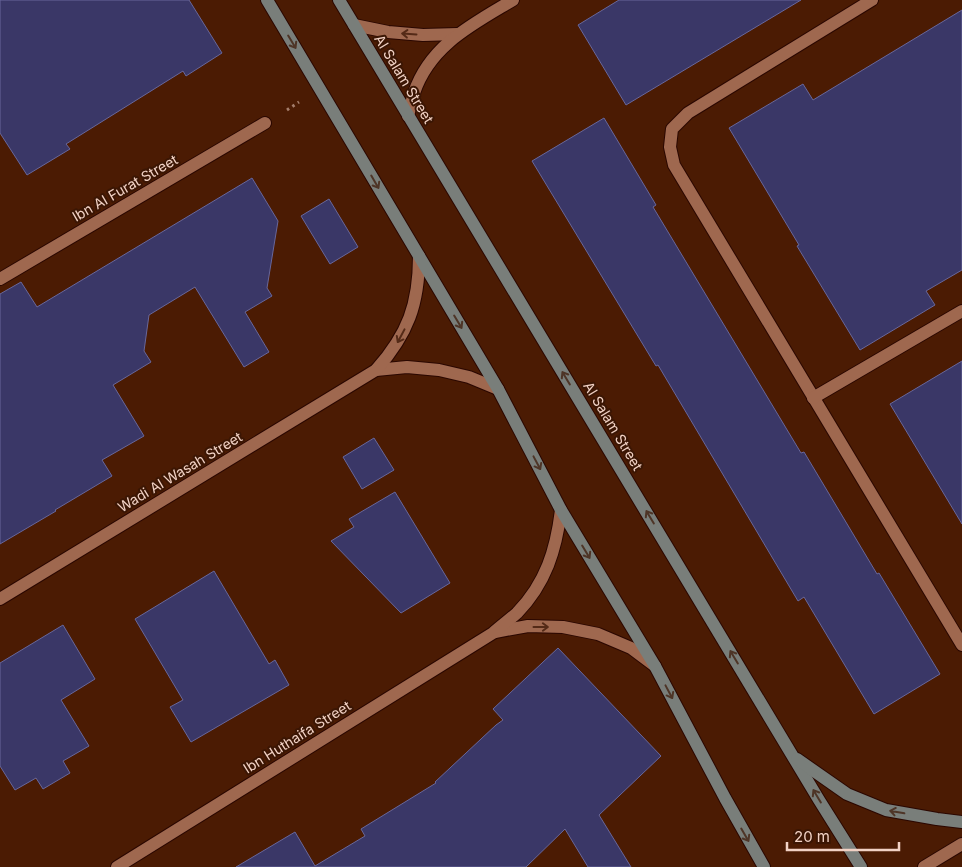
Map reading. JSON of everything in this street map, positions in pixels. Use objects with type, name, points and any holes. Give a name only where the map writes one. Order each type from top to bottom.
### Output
[{"type":"main road","points":[[267,0],[498,389],[561,510],[655,666],[764,867]]},
{"type":"main road","name":"Al Salam Street","points":[[339,0],[861,867]]},
{"type":"main road","points":[[794,756],[847,794],[886,810],[962,822]]},
{"type":"street","points":[[408,116],[414,92],[425,70],[440,50],[458,34],[513,0]]},
{"type":"street","points":[[872,0],[688,113],[672,129],[670,147],[674,165],[962,646]]},
{"type":"street","points":[[354,25],[388,32],[423,35],[458,34]]},
{"type":"street","name":"Ibn Al Furat Street","points":[[0,279],[266,123]]},
{"type":"street","name":"Wadi Al Wasah Street","points":[[0,599],[376,370],[401,338],[409,319],[416,298],[419,278],[419,256]]},
{"type":"street","points":[[814,398],[962,311]]},
{"type":"street","name":"Wadi Al Wasah Street","points":[[376,370],[407,367],[439,370],[469,377],[498,389]]},
{"type":"street","name":"Ibn Huthaifa Street","points":[[116,867],[493,633],[516,613],[531,595],[543,576],[552,555],[558,533],[561,510]]},
{"type":"street","name":"Ibn Huthaifa Street","points":[[493,633],[528,626],[572,628],[598,634],[631,648],[655,666]]},
{"type":"street","points":[[924,867],[962,844]]},
{"type":"path","points":[[266,123],[320,89]]},
{"type":"building","points":[[0,0],[189,0],[222,53],[186,76],[183,71],[66,144],[70,149],[27,175],[0,133]]},
{"type":"building","points":[[619,0],[801,0],[626,105],[578,25]]},
{"type":"building","points":[[962,10],[962,270],[926,291],[935,305],[860,350],[729,128],[803,84],[813,100]]},
{"type":"building","points":[[604,118],[656,205],[653,207],[801,453],[804,452],[940,674],[874,714],[804,597],[798,601],[658,365],[656,366],[532,161]]},
{"type":"building","points":[[252,178],[278,221],[267,288],[272,296],[245,312],[269,352],[244,367],[195,287],[149,315],[144,351],[151,362],[113,385],[144,436],[102,460],[112,476],[0,544],[0,294],[21,282],[37,307]]},
{"type":"building","points":[[329,199],[358,247],[330,264],[301,216]]},
{"type":"building","points":[[962,361],[962,524],[890,404]]},
{"type":"building","points":[[374,438],[394,470],[362,489],[343,457]]},
{"type":"building","points":[[395,492],[450,583],[401,613],[331,541],[354,527],[349,519]]},
{"type":"building","points":[[214,571],[269,664],[275,660],[289,685],[191,742],[170,707],[183,700],[135,619]]},
{"type":"building","points":[[63,625],[95,679],[61,700],[89,746],[63,761],[70,773],[43,789],[36,778],[15,790],[0,766],[0,663]]},
{"type":"building","points":[[558,648],[661,756],[599,815],[631,867],[588,867],[565,829],[526,867],[236,867],[295,832],[315,866],[365,836],[361,829],[436,783],[503,720],[493,709]]}]
